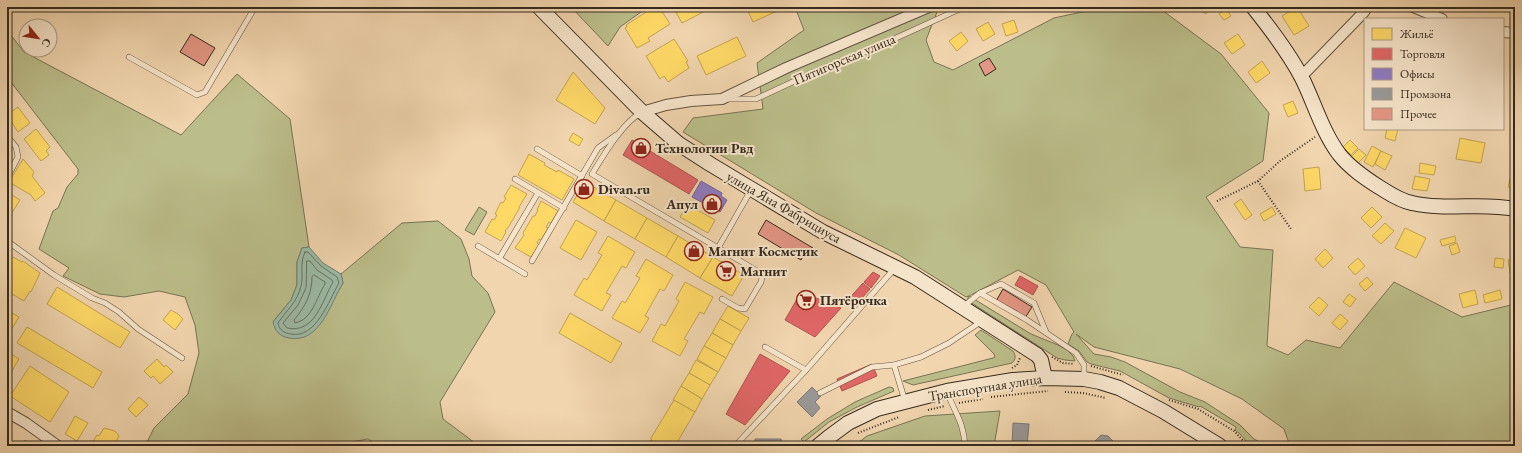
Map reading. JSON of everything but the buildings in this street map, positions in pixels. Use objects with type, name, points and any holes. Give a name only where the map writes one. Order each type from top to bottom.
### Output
[{"type":"main road","name":"улица Яна Фабрициуса","points":[[539,7],[642,112],[679,144],[823,232],[915,277],[1038,356],[1041,360],[1045,378]]},
{"type":"main road","points":[[1254,7],[1301,77],[1325,128],[1340,154],[1352,168],[1387,192],[1410,203],[1424,206],[1444,207],[1488,206],[1514,210]]},
{"type":"main road","name":"Транспортная улица","points":[[818,446],[848,423],[877,409],[947,391],[1013,380],[1045,378],[1084,379],[1119,388],[1163,411],[1220,446]]},
{"type":"street","name":"Пятигорская улица","points":[[642,112],[666,104],[722,99],[786,68],[929,7]]},
{"type":"street","points":[[1301,77],[1364,12],[1367,7]]},
{"type":"street","points":[[1413,7],[1440,18]]},
{"type":"street","points":[[1504,32],[1515,33]]},
{"type":"street","points":[[7,412],[26,423],[58,446]]},
{"type":"lane","points":[[128,57],[196,95],[205,92],[255,7]]},
{"type":"lane","name":"Пятигорская улица","points":[[722,99],[756,99],[814,72],[872,49],[964,7]]},
{"type":"lane","points":[[642,112],[634,117],[605,152],[592,174],[759,272],[762,278],[761,282],[745,308],[738,308],[722,299]]},
{"type":"lane","points":[[532,261],[598,148],[623,130]]},
{"type":"lane","points":[[7,136],[16,147],[18,157],[7,178]]},
{"type":"lane","points":[[537,149],[582,176]]},
{"type":"lane","points":[[515,179],[564,208]]},
{"type":"lane","points":[[718,248],[751,189]]},
{"type":"lane","points":[[500,259],[538,193]]},
{"type":"lane","points":[[7,241],[54,275],[92,298],[105,303],[120,312],[138,329],[182,358]]},
{"type":"lane","points":[[478,246],[525,274]]},
{"type":"lane","points":[[735,446],[806,370],[896,267]]},
{"type":"lane","points":[[962,308],[980,293],[1001,284],[1034,303],[1047,333]]},
{"type":"lane","points":[[980,293],[1027,320],[1076,353],[1084,365],[1084,379]]},
{"type":"lane","points":[[820,393],[872,368],[894,366],[921,357],[949,343],[983,321]]},
{"type":"lane","points":[[765,347],[806,370]]},
{"type":"lane","points":[[894,366],[905,401]]},
{"type":"lane","points":[[947,391],[965,434],[965,446]]},
{"type":"path","points":[[1217,201],[1258,181],[1280,161],[1325,128]]},
{"type":"path","points":[[1258,181],[1291,229]]},
{"type":"path","points":[[1094,366],[1121,374],[1128,378]]},
{"type":"path","points":[[924,410],[988,398],[1050,391]]},
{"type":"path","points":[[1063,392],[1083,393],[1108,398]]},
{"type":"path","points":[[1163,396],[1170,400],[1198,409],[1234,431],[1248,446]]},
{"type":"path","points":[[856,434],[902,416]]},
{"type":"path","points":[[1185,437],[1191,446]]},
{"type":"green space","points":[[571,7],[648,7],[620,27],[608,46]]},
{"type":"green space","points":[[795,7],[939,7],[926,40],[934,62],[953,70],[1054,18],[1105,7],[1158,7],[1221,54],[1269,113],[1263,161],[1206,197],[1240,247],[1273,250],[1267,346],[1288,355],[1306,340],[1340,348],[1394,282],[1462,317],[1515,304],[1515,442],[1513,446],[1290,446],[1284,429],[1242,399],[1180,369],[1094,347],[1076,334],[1094,354],[1111,357],[1125,362],[1180,392],[1205,402],[1240,425],[1254,439],[1267,446],[1250,446],[1235,430],[1236,427],[1200,406],[1199,407],[1169,398],[1120,371],[1087,362],[1079,351],[1068,344],[1074,332],[1046,285],[1018,270],[966,297],[899,255],[816,213],[683,132],[693,118],[763,109],[757,63],[804,30]]},
{"type":"green space","points":[[7,30],[18,44],[18,58],[35,58],[181,135],[237,74],[290,119],[309,247],[302,248],[297,262],[297,285],[291,300],[273,322],[336,295],[343,283],[341,274],[402,223],[438,221],[461,239],[469,259],[472,276],[488,293],[495,312],[440,402],[443,419],[479,446],[379,446],[368,439],[327,446],[145,446],[154,428],[188,394],[199,353],[195,325],[185,297],[159,291],[124,297],[100,294],[63,276],[69,268],[39,249],[53,211],[58,208],[67,187],[78,174],[78,169],[7,77]]},
{"type":"green space","points":[[479,207],[487,212],[474,235],[465,230]]},
{"type":"green space","points":[[969,296],[1031,334],[1067,350],[1073,356],[1075,361],[1057,358],[967,300]]},
{"type":"green space","points":[[981,330],[1013,351],[1015,357],[1012,363],[913,385],[903,381],[995,357],[994,354],[975,335]]},
{"type":"green space","points":[[889,387],[893,388],[894,391],[857,407],[829,422],[804,442],[801,439],[827,419],[855,402]]},
{"type":"green space","points":[[1000,411],[994,446],[854,446],[867,436],[925,416]]},
{"type":"water","points":[[309,247],[323,263],[341,274],[343,283],[323,321],[316,329],[309,335],[300,338],[289,338],[278,333],[273,322],[291,300],[297,285],[297,262],[302,248]]},
{"type":"place","name":"Технологии Рвд","points":[[641,148]]},
{"type":"place","name":"Divan.ru","points":[[584,189]]},
{"type":"place","name":"Апул","points":[[712,204]]},
{"type":"place","name":"Магнит Косметик","points":[[694,251]]},
{"type":"place","name":"Магнит","points":[[726,271]]},
{"type":"place","name":"Пятёрочка","points":[[806,300]]}]
